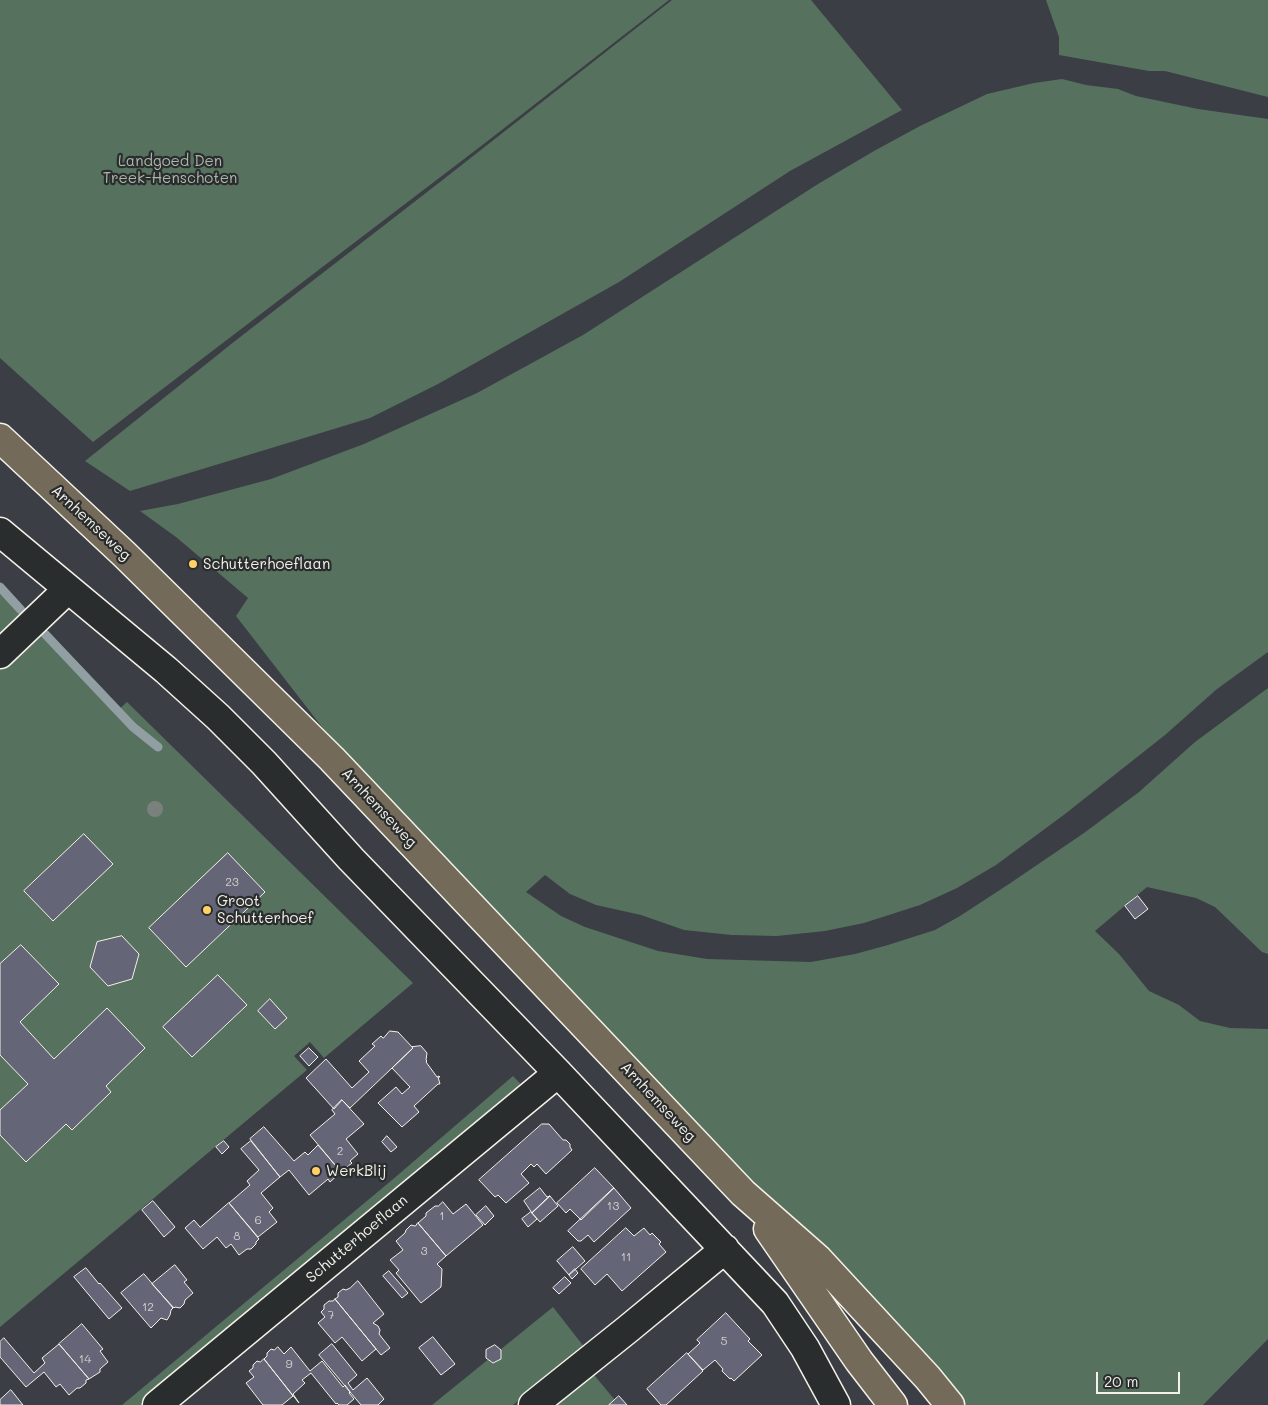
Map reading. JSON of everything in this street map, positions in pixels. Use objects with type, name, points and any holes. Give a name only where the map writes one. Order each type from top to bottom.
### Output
[{"type":"main road","name":"Arnhemseweg","points":[[0,438],[124,554],[332,759],[744,1193],[818,1259],[928,1378],[950,1405]]},
{"type":"main road","name":"Arnhemseweg","points":[[744,1193],[859,1361],[893,1405]]},
{"type":"street","points":[[0,532],[166,670],[218,717],[264,763],[351,859],[775,1303],[805,1348],[836,1405]]},
{"type":"street","points":[[0,654],[68,589]]},
{"type":"street","name":"Schutterhoeflaan","points":[[157,1405],[558,1074]]},
{"type":"street","points":[[533,1405],[725,1249]]},
{"type":"green space","name":"Landgoed Den Treek-Henschoten","points":[[0,0],[669,0],[93,442],[0,358]]},
{"type":"green space","points":[[672,0],[811,0],[902,110],[790,171],[619,282],[438,384],[370,418],[130,491],[85,461],[235,341]]},
{"type":"green space","points":[[1046,0],[1268,0],[1268,97],[1165,71],[1149,71],[1059,55],[1059,37]]},
{"type":"green space","points":[[1062,79],[1086,85],[1118,89],[1136,96],[1198,109],[1268,119],[1268,652],[1217,689],[1165,735],[1065,814],[996,865],[957,888],[920,905],[864,923],[825,931],[777,936],[732,935],[684,930],[641,915],[596,905],[570,894],[545,875],[526,892],[561,916],[585,927],[658,951],[707,959],[811,962],[855,954],[888,945],[935,930],[1009,884],[1084,833],[1139,792],[1195,742],[1268,688],[1268,954],[1262,952],[1215,907],[1196,898],[1147,887],[1095,931],[1119,954],[1149,991],[1179,1005],[1200,1021],[1230,1028],[1268,1029],[1268,1339],[1203,1405],[963,1405],[447,862],[322,727],[236,616],[248,598],[176,537],[140,511],[178,504],[271,479],[364,444],[477,393],[583,335],[818,184],[920,126],[987,94],[1034,83]]},
{"type":"green space","points":[[0,593],[115,713],[127,702],[413,983],[324,1058],[310,1042],[294,1056],[307,1070],[0,1327]]},
{"type":"green space","points":[[513,1076],[542,1106],[489,1147],[178,1405],[122,1405],[392,1180]]},
{"type":"green space","points":[[553,1307],[585,1348],[513,1405],[432,1405]]},
{"type":"green space","points":[[590,1370],[619,1405],[545,1405]]},
{"type":"building","points":[[84,834],[113,864],[53,921],[24,891]]},
{"type":"building","name":"Groot Schutterhoef","points":[[228,853],[265,892],[186,967],[149,928]]},
{"type":"building","points":[[1138,896],[1148,909],[1135,919],[1125,906]]},
{"type":"building","points":[[122,936],[139,954],[132,979],[108,986],[90,967],[97,942]]},
{"type":"building","points":[[21,945],[59,984],[20,1022],[54,1059],[107,1008],[145,1048],[106,1086],[111,1092],[72,1130],[66,1124],[26,1162],[0,1135],[0,1110],[28,1084],[0,1055],[0,964]]},
{"type":"building","points":[[218,975],[247,1005],[192,1057],[163,1027]]},
{"type":"building","points":[[270,999],[287,1018],[275,1029],[258,1011]]},
{"type":"building","points":[[390,1031],[398,1032],[413,1048],[350,1108],[342,1100],[334,1109],[306,1078],[326,1059],[352,1088],[369,1072],[359,1061],[375,1046],[372,1044],[381,1036],[383,1038]]},
{"type":"building","points":[[421,1046],[427,1053],[426,1062],[437,1077],[439,1076],[440,1077],[438,1077],[440,1084],[414,1106],[419,1112],[402,1127],[378,1103],[396,1087],[402,1094],[410,1087],[392,1068],[412,1047]]},
{"type":"building","points":[[309,1048],[318,1057],[309,1066],[300,1056]]},
{"type":"building","points":[[342,1100],[364,1124],[346,1139],[358,1154],[350,1161],[352,1163],[341,1172],[310,1135],[335,1114],[332,1110]]},
{"type":"building","points":[[542,1124],[549,1124],[563,1140],[570,1144],[572,1150],[546,1174],[537,1164],[534,1167],[531,1164],[521,1174],[529,1183],[506,1203],[498,1195],[495,1197],[479,1180]]},
{"type":"building","points":[[264,1127],[294,1161],[305,1152],[308,1155],[318,1145],[341,1172],[330,1182],[328,1179],[309,1195],[289,1170],[280,1177],[250,1139]]},
{"type":"building","points":[[387,1136],[397,1147],[391,1152],[382,1142]]},
{"type":"building","points":[[224,1141],[229,1147],[222,1154],[216,1147]]},
{"type":"building","points":[[251,1141],[280,1177],[261,1193],[273,1208],[269,1212],[277,1222],[258,1237],[229,1203],[250,1185],[247,1181],[259,1170],[241,1149]]},
{"type":"building","points":[[595,1168],[614,1188],[581,1220],[570,1209],[566,1213],[557,1203]]},
{"type":"building","points":[[540,1188],[547,1197],[550,1196],[532,1213],[524,1201]]},
{"type":"building","points":[[614,1188],[631,1208],[594,1242],[588,1235],[581,1241],[578,1241],[568,1231]]},
{"type":"building","points":[[550,1196],[558,1206],[540,1222],[532,1213]]},
{"type":"building","points":[[153,1201],[175,1227],[164,1237],[142,1210]]},
{"type":"building","points":[[443,1202],[453,1214],[466,1204],[483,1225],[446,1256],[418,1223],[426,1216],[426,1213]]},
{"type":"building","points":[[229,1203],[259,1239],[251,1249],[247,1249],[239,1255],[231,1244],[226,1248],[217,1237],[203,1249],[185,1228],[194,1220],[200,1227]]},
{"type":"building","points":[[486,1206],[494,1216],[485,1225],[476,1215]]},
{"type":"building","points":[[531,1212],[537,1219],[528,1227],[522,1219]]},
{"type":"building","points":[[418,1223],[446,1256],[437,1264],[442,1269],[441,1287],[421,1303],[396,1273],[399,1270],[390,1260],[403,1250],[396,1241],[411,1225],[415,1226]]},
{"type":"building","points":[[626,1228],[634,1236],[644,1228],[650,1235],[652,1233],[661,1242],[659,1244],[666,1252],[622,1291],[607,1274],[595,1285],[581,1269]]},
{"type":"building","points":[[573,1247],[585,1261],[569,1275],[557,1261]]},
{"type":"building","points":[[175,1265],[187,1280],[184,1282],[193,1293],[180,1308],[174,1308],[152,1284]]},
{"type":"building","points":[[86,1268],[122,1308],[109,1319],[74,1277]]},
{"type":"building","points":[[575,1269],[578,1273],[572,1279],[569,1275]]},
{"type":"building","points":[[389,1271],[408,1293],[402,1298],[383,1276]]},
{"type":"building","points":[[144,1274],[173,1308],[167,1320],[161,1318],[151,1328],[121,1293]]},
{"type":"building","points":[[565,1277],[571,1283],[559,1294],[553,1288]]},
{"type":"building","points":[[358,1281],[384,1314],[373,1323],[378,1326],[379,1334],[390,1348],[381,1355],[335,1299],[343,1289],[350,1288]]},
{"type":"building","points":[[335,1299],[376,1349],[362,1361],[342,1337],[335,1343],[318,1323],[325,1317],[321,1312],[324,1309],[324,1305]]},
{"type":"building","points":[[726,1313],[750,1339],[748,1341],[762,1355],[734,1381],[722,1371],[723,1369],[715,1360],[703,1370],[688,1354],[700,1343],[697,1340]]},
{"type":"building","points":[[82,1324],[103,1349],[100,1351],[108,1362],[100,1369],[100,1372],[89,1379],[59,1344]]},
{"type":"building","points":[[433,1337],[455,1364],[441,1375],[419,1348]]},
{"type":"building","points":[[4,1338],[34,1373],[45,1363],[42,1358],[59,1344],[89,1379],[69,1395],[60,1384],[56,1387],[44,1372],[26,1387],[0,1357],[0,1342]]},
{"type":"building","points":[[332,1344],[357,1375],[348,1383],[353,1390],[367,1378],[384,1399],[378,1405],[361,1405],[319,1355]]},
{"type":"building","points":[[495,1345],[501,1350],[501,1359],[493,1363],[486,1358],[486,1350]]},
{"type":"building","points":[[278,1347],[284,1354],[291,1347],[310,1371],[322,1361],[343,1387],[345,1385],[354,1399],[347,1405],[336,1404],[311,1373],[302,1380],[305,1383],[293,1394],[299,1403],[264,1359],[271,1349],[274,1350]]},
{"type":"building","points":[[687,1353],[703,1371],[666,1405],[661,1405],[647,1389]]},
{"type":"building","points":[[264,1359],[293,1396],[282,1405],[263,1405],[246,1383],[254,1377],[249,1371],[253,1368],[253,1365],[257,1361],[260,1362]]},
{"type":"building","points":[[11,1390],[23,1405],[0,1405],[0,1400]]},
{"type":"building","points":[[619,1396],[627,1405],[609,1405]]},
{"type":"waterway","points":[[0,587],[21,610]]},
{"type":"waterway","points":[[45,634],[133,727],[158,747]]},
{"type":"place","name":"Schutterhoeflaan","points":[[193,564]]},
{"type":"place","name":"Groot Schutterhoef","points":[[207,910]]},
{"type":"place","name":"WerkBlij","points":[[316,1171]]}]
